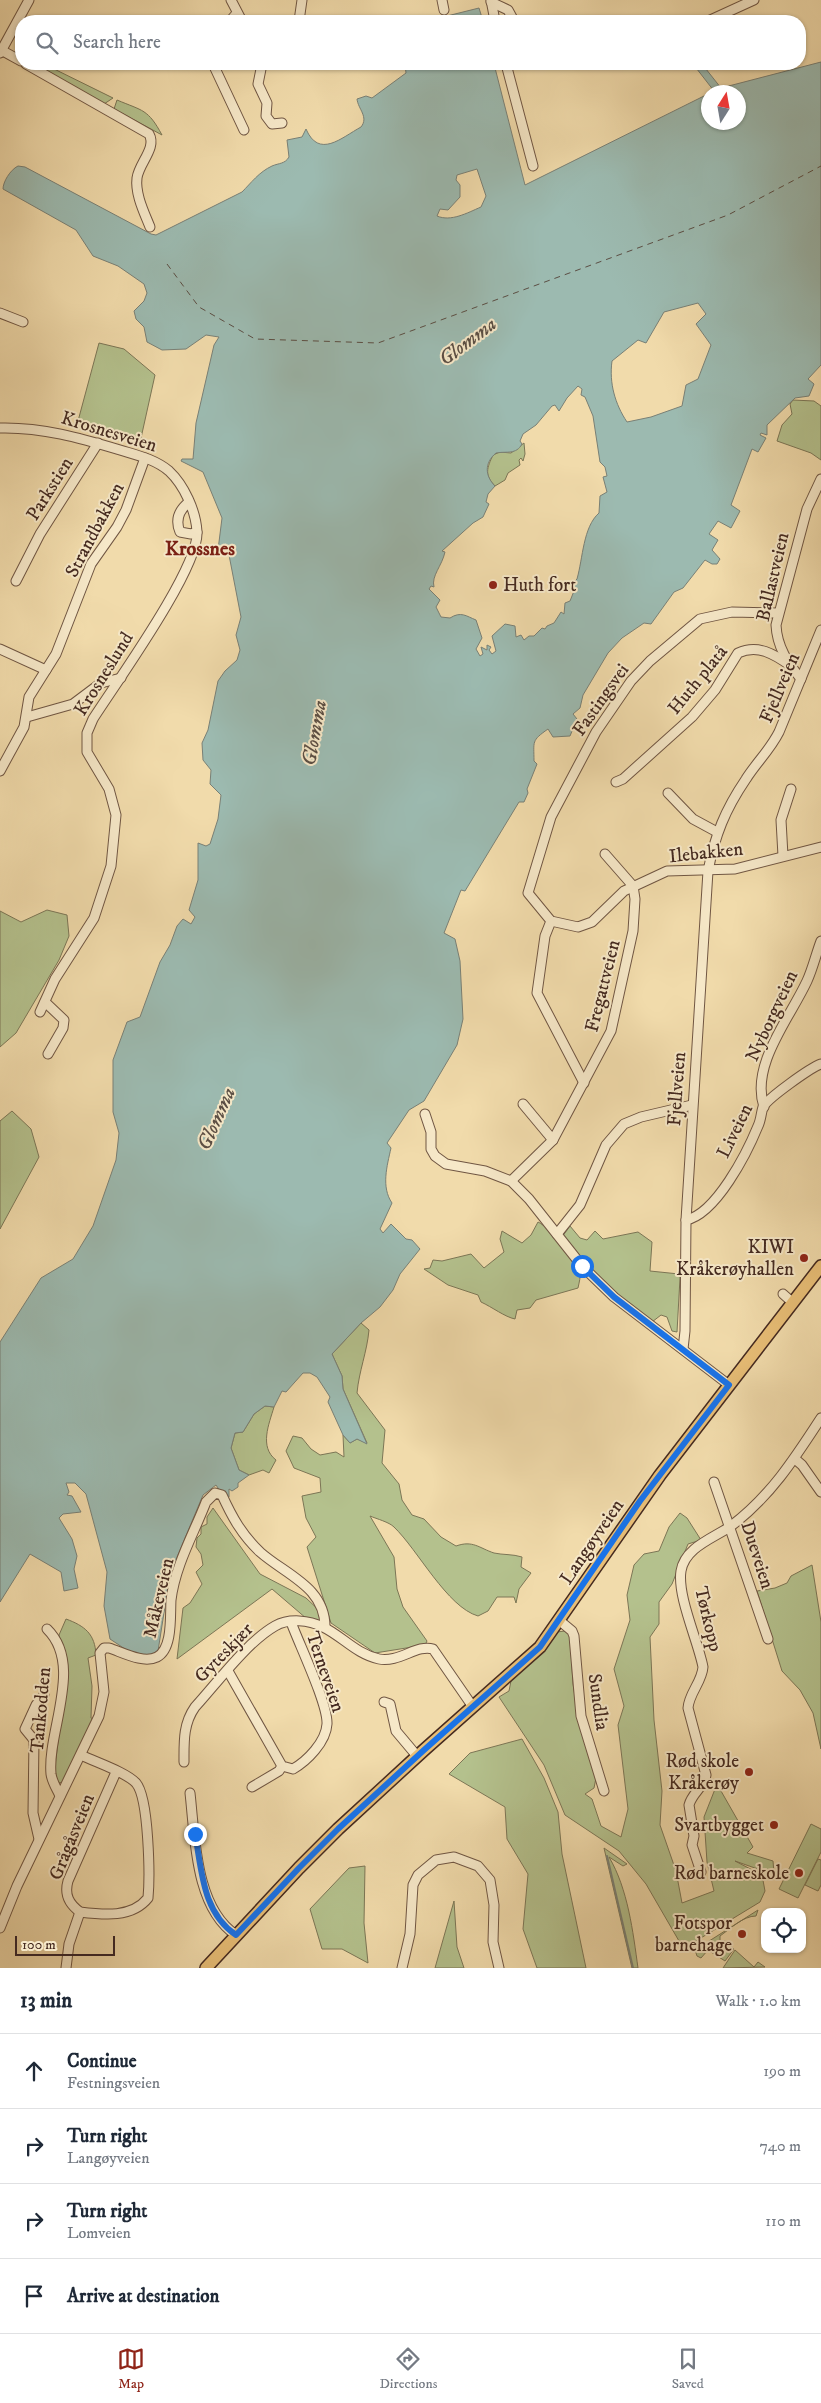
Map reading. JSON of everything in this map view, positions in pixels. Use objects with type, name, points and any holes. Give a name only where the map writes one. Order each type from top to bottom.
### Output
[{"type":"main road","name":"Langøyveien","points":[[206,1968],[299,1868],[417,1756],[530,1657],[560,1621],[640,1501],[729,1385],[788,1298],[821,1266]]},
{"type":"street","points":[[21,15],[29,0]]},
{"type":"street","points":[[231,0],[239,15]]},
{"type":"street","points":[[300,15],[302,0]]},
{"type":"street","points":[[442,0],[444,10]]},
{"type":"street","points":[[721,15],[754,0]]},
{"type":"street","points":[[491,1],[494,15]]},
{"type":"street","points":[[491,1],[508,10],[511,15]]},
{"type":"street","points":[[15,26],[1,51],[15,58]]},
{"type":"street","points":[[37,70],[149,134],[151,143],[137,178],[138,195],[150,227]]},
{"type":"street","points":[[216,70],[244,130]]},
{"type":"street","points":[[261,70],[258,84],[266,100],[266,116],[272,124],[282,123]]},
{"type":"street","points":[[508,70],[533,166]]},
{"type":"street","points":[[0,312],[22,322]]},
{"type":"street","name":"Krosnesveien","points":[[1,430],[46,430],[98,443],[145,458],[168,470],[176,479],[194,513],[197,532]]},
{"type":"street","name":"Parkstien","points":[[16,581],[40,534],[98,443]]},
{"type":"street","name":"Strandbakken","points":[[0,771],[21,734],[27,717],[29,697],[59,646],[71,610],[91,564],[117,527],[126,510],[145,458]]},
{"type":"street","name":"Ballastveien","points":[[801,680],[778,642],[778,613],[807,509],[821,479]]},
{"type":"street","points":[[189,502],[179,514],[178,527],[180,532],[185,534],[197,532]]},
{"type":"street","name":"Krosneslund","points":[[40,1012],[55,979],[94,918],[111,866],[116,830],[114,806],[110,790],[88,755],[86,742],[93,719],[121,678],[188,566],[197,544],[197,532]]},
{"type":"street","name":"Fastingsvei","points":[[551,921],[528,893],[555,809],[596,732],[630,681],[650,661],[700,619],[732,612],[778,613]]},
{"type":"street","name":"Fjellveien","points":[[683,1348],[685,1331],[686,1220],[692,1105],[708,871],[717,832],[746,779],[771,747],[821,630]]},
{"type":"street","points":[[0,649],[46,670]]},
{"type":"street","name":"Huth platå","points":[[616,782],[624,779],[692,716],[715,690],[738,653],[756,649],[767,651],[791,666]]},
{"type":"street","points":[[27,717],[73,704],[101,682],[121,678]]},
{"type":"street","points":[[783,856],[781,820],[791,789]]},
{"type":"street","points":[[668,793],[693,819],[717,832]]},
{"type":"street","name":"Ilebakken","points":[[551,921],[569,926],[584,926],[601,915],[624,891],[667,871],[676,869],[708,871],[735,869],[821,847]]},
{"type":"street","points":[[605,854],[633,886]]},
{"type":"street","name":"Fregattveien","points":[[511,1181],[553,1140],[608,1040],[616,1012],[635,913],[633,886]]},
{"type":"street","points":[[551,921],[545,936],[537,993],[584,1083]]},
{"type":"street","name":"Nyborgveien","points":[[764,1107],[760,1092],[760,1078],[784,1023],[817,967],[821,941]]},
{"type":"street","points":[[45,1002],[64,1020],[63,1028],[48,1054]]},
{"type":"street","name":"Liveien","points":[[686,1220],[702,1213],[725,1186],[759,1125],[764,1107],[804,1073],[821,1064]]},
{"type":"street","points":[[523,1104],[553,1140]]},
{"type":"street","points":[[557,1234],[580,1205],[606,1145],[624,1124],[641,1117],[692,1105]]},
{"type":"street","points":[[425,1114],[430,1132],[431,1149],[439,1160],[454,1166],[486,1171],[511,1181],[529,1199],[582,1266],[614,1297],[729,1385]]},
{"type":"street","name":"Tørkopp","points":[[700,1872],[692,1844],[694,1836],[689,1805],[690,1800],[703,1784],[706,1774],[688,1708],[689,1700],[703,1674],[703,1667],[683,1590],[681,1571],[684,1563],[693,1551],[730,1526],[762,1498],[795,1459],[821,1418]]},
{"type":"street","points":[[795,1459],[802,1465],[821,1492]]},
{"type":"street","name":"Dueveien","points":[[714,1482],[768,1639]]},
{"type":"street","name":"Måkeveien","points":[[0,1928],[39,1838],[81,1755],[102,1705],[104,1692],[100,1654],[104,1648],[109,1648],[148,1660],[162,1653],[167,1641],[175,1580],[206,1502],[215,1493],[222,1495],[236,1524],[262,1553],[303,1582],[312,1591],[323,1610],[325,1627]]},
{"type":"street","name":"Sundlia","points":[[560,1621],[572,1631],[574,1636],[581,1716],[604,1791]]},
{"type":"street","name":"Gyteskjær","points":[[184,1762],[185,1731],[188,1717],[257,1640],[276,1626],[291,1622],[309,1622],[325,1627],[361,1653],[379,1659],[395,1660],[425,1648],[433,1649],[473,1707]]},
{"type":"street","name":"Terneveien","points":[[252,1787],[279,1772],[282,1766],[293,1769],[303,1763],[317,1746],[327,1723],[324,1708],[291,1622]]},
{"type":"street","name":"Tankodden","points":[[47,1629],[55,1636],[63,1667],[63,1687],[51,1774],[60,1796]]},
{"type":"street","points":[[228,1671],[282,1766]]},
{"type":"street","points":[[39,1838],[33,1813],[34,1740],[25,1729],[36,1705],[44,1696]]},
{"type":"street","points":[[384,1702],[390,1704],[396,1732],[417,1756]]},
{"type":"street","points":[[66,1968],[69,1944],[80,1912],[112,1914],[126,1912],[139,1906],[148,1898],[149,1878],[144,1797],[136,1784],[81,1755]]},
{"type":"street","name":"Grågåsveien","points":[[80,1912],[69,1901],[66,1890],[68,1881],[116,1772]]},
{"type":"street","points":[[190,1793],[198,1862],[209,1900],[218,1917],[236,1935]]},
{"type":"street","points":[[402,1968],[410,1934],[413,1885],[418,1875],[430,1864],[436,1860],[454,1857],[478,1866],[490,1880],[494,1905],[493,1942],[499,1968]]},
{"type":"green space","points":[[44,70],[56,70],[113,98],[104,104]]},
{"type":"green space","points":[[117,100],[148,115],[162,135],[114,109]]},
{"type":"green space","points":[[99,343],[124,349],[155,375],[141,438],[78,421]]},
{"type":"green space","points":[[793,400],[814,401],[821,406],[821,460],[811,453],[777,441],[782,425],[792,414],[790,404]]},
{"type":"green space","points":[[524,443],[525,454],[523,461],[521,458],[519,460],[520,465],[508,473],[505,480],[495,486],[488,475],[489,464],[493,455],[500,452],[511,453]]},
{"type":"green space","points":[[47,910],[67,915],[69,936],[59,960],[16,1033],[0,1047],[0,911],[21,922]]},
{"type":"green space","points":[[12,1111],[31,1129],[39,1157],[0,1229],[0,1121]]},
{"type":"green space","points":[[538,1222],[568,1252],[578,1266],[580,1280],[578,1288],[536,1300],[530,1308],[517,1310],[515,1319],[481,1302],[478,1295],[448,1285],[424,1269],[430,1268],[433,1260],[442,1261],[471,1254],[484,1268],[504,1252],[500,1239],[502,1231],[522,1243],[531,1235]]},
{"type":"green space","points":[[570,1226],[580,1238],[587,1240],[595,1231],[603,1239],[638,1232],[652,1242],[650,1271],[679,1274],[677,1332],[672,1331],[667,1317],[661,1315],[652,1322],[593,1272],[562,1237]]},
{"type":"green space","points":[[361,1323],[369,1330],[357,1393],[385,1430],[382,1463],[399,1484],[402,1500],[412,1515],[424,1519],[441,1537],[456,1546],[472,1544],[494,1553],[522,1557],[521,1567],[531,1573],[519,1589],[516,1603],[514,1597],[497,1597],[488,1611],[478,1616],[466,1611],[455,1602],[392,1525],[370,1516],[394,1557],[397,1589],[403,1607],[427,1641],[425,1645],[375,1653],[331,1623],[307,1547],[316,1537],[306,1518],[302,1496],[321,1492],[320,1478],[294,1468],[286,1451],[293,1436],[302,1438],[311,1449],[320,1455],[336,1452],[344,1457],[343,1435],[350,1443],[357,1439],[367,1443],[343,1389],[342,1376],[332,1354]]},
{"type":"green space","points":[[265,1406],[274,1407],[268,1428],[267,1442],[271,1455],[276,1460],[269,1473],[263,1470],[249,1475],[239,1470],[231,1448],[235,1433],[243,1432],[254,1414]]},
{"type":"green space","points":[[213,1508],[260,1574],[306,1598],[322,1613],[323,1621],[318,1623],[307,1619],[272,1589],[177,1659],[183,1608],[190,1603],[202,1584],[196,1572],[203,1565],[201,1554],[196,1547],[197,1538],[201,1534],[201,1527],[207,1524],[207,1517]]},
{"type":"green space","points":[[680,1513],[687,1518],[701,1540],[688,1544],[672,1584],[659,1602],[659,1624],[650,1637],[654,1720],[662,1791],[660,1825],[676,1871],[682,1903],[714,1891],[707,1862],[704,1817],[717,1784],[753,1847],[747,1853],[773,1861],[774,1873],[735,1861],[762,1875],[765,1891],[760,1902],[691,1944],[679,1941],[646,1884],[619,1851],[565,1815],[544,1765],[499,1697],[509,1691],[511,1681],[557,1632],[565,1631],[570,1635],[573,1684],[579,1720],[596,1778],[594,1788],[585,1794],[592,1799],[601,1826],[621,1837],[628,1809],[618,1725],[624,1706],[614,1669],[630,1620],[627,1595],[634,1565],[644,1554],[659,1551],[669,1527]]},
{"type":"green space","points":[[812,1565],[821,1622],[821,1749],[813,1713],[800,1690],[782,1671],[757,1591],[775,1588],[787,1583],[791,1576]]},
{"type":"green space","points":[[66,1619],[84,1628],[94,1642],[96,1655],[88,1658],[92,1686],[91,1718],[96,1720],[64,1783],[56,1782],[55,1766],[67,1671],[59,1635]]},
{"type":"green space","points":[[522,1739],[544,1778],[558,1812],[562,1854],[586,1968],[537,1968],[523,1929],[528,1874],[507,1839],[505,1807],[449,1774],[470,1753]]},
{"type":"green space","name":"Rød barneskole","points":[[811,1824],[821,1829],[821,1852],[798,1898],[779,1889]]},
{"type":"green space","points":[[604,1848],[627,1864],[623,1866],[609,1857],[625,1897],[632,1925],[638,1968],[632,1968]]},
{"type":"green space","points":[[818,1859],[821,1860],[821,1885],[818,1891],[805,1885]]},
{"type":"green space","points":[[365,1866],[364,1923],[368,1963],[342,1949],[322,1949],[310,1909],[349,1868]]},
{"type":"green space","points":[[454,1901],[457,1947],[464,1968],[435,1968]]},
{"type":"green space","points":[[758,1910],[756,1916],[746,1918]]},
{"type":"green space","points":[[736,1924],[720,1936],[720,1941],[725,1941],[734,1949],[725,1961],[708,1950],[701,1958],[697,1956],[695,1950]]},
{"type":"green space","points":[[735,1950],[754,1967],[758,1962],[765,1967],[723,1968]]},
{"type":"water","points":[[479,8],[481,15],[451,15]]},
{"type":"water","name":"Glomma","points":[[821,62],[821,365],[808,379],[814,384],[809,396],[795,398],[767,425],[767,435],[761,433],[760,435],[766,438],[758,452],[752,449],[731,505],[740,511],[731,528],[718,521],[709,534],[718,540],[712,550],[720,559],[717,564],[712,564],[705,560],[683,588],[674,592],[651,624],[644,623],[622,638],[608,653],[583,695],[580,708],[573,714],[577,719],[570,736],[553,737],[548,729],[536,739],[534,761],[537,764],[524,802],[519,802],[465,891],[461,890],[444,933],[455,939],[460,961],[463,1019],[457,1045],[424,1101],[409,1110],[387,1143],[391,1148],[386,1183],[392,1203],[380,1229],[383,1233],[391,1224],[406,1239],[412,1240],[420,1249],[400,1274],[393,1290],[380,1307],[361,1323],[332,1354],[342,1376],[343,1389],[367,1444],[357,1439],[350,1443],[343,1435],[328,1402],[330,1397],[317,1377],[310,1373],[303,1373],[286,1392],[282,1391],[274,1407],[265,1406],[254,1414],[243,1432],[235,1433],[231,1448],[239,1470],[249,1475],[238,1483],[238,1487],[232,1491],[229,1489],[229,1497],[226,1500],[216,1485],[203,1495],[169,1581],[158,1651],[149,1657],[128,1651],[110,1639],[104,1606],[107,1572],[86,1494],[75,1483],[66,1483],[69,1492],[67,1495],[72,1496],[81,1512],[63,1514],[59,1518],[72,1539],[77,1556],[74,1569],[78,1588],[64,1591],[61,1572],[30,1554],[0,1602],[0,1342],[41,1278],[73,1259],[93,1226],[116,1160],[119,1133],[113,1112],[113,1060],[127,1022],[140,1017],[160,962],[170,945],[177,926],[183,919],[191,924],[195,917],[189,910],[198,880],[198,843],[206,846],[210,844],[218,819],[221,795],[210,784],[211,770],[203,760],[202,743],[208,730],[218,681],[225,671],[237,660],[240,650],[236,635],[241,617],[229,555],[218,550],[222,518],[203,472],[181,461],[182,459],[193,459],[196,423],[214,345],[219,337],[206,335],[186,349],[162,350],[147,342],[144,327],[136,319],[134,311],[144,301],[147,293],[144,284],[118,266],[93,256],[76,230],[3,189],[3,186],[15,168],[18,166],[25,167],[156,235],[242,192],[263,171],[284,162],[289,157],[287,140],[302,137],[306,129],[311,138],[317,143],[324,144],[338,140],[361,127],[364,116],[357,99],[366,96],[372,98],[406,73],[406,70],[496,70],[525,185],[701,97],[701,130],[746,130],[746,85],[733,85],[790,70],[806,70],[806,66]],"holes":[[[477,169],[486,196],[481,207],[453,217],[442,218],[437,216],[440,209],[448,210],[460,197],[460,185],[456,180],[457,175]],[[698,303],[706,314],[696,324],[711,345],[698,379],[686,385],[682,406],[651,417],[627,422],[619,408],[612,385],[612,361],[638,340],[646,343],[664,312]],[[578,386],[582,389],[581,395],[585,397],[593,416],[600,462],[605,467],[607,476],[603,477],[607,492],[600,496],[599,513],[587,534],[577,579],[572,584],[574,591],[570,601],[565,603],[564,614],[561,612],[554,623],[545,629],[542,628],[534,636],[529,636],[524,640],[521,635],[516,637],[515,626],[505,624],[492,636],[496,651],[492,654],[489,650],[491,647],[487,645],[487,650],[481,647],[483,654],[480,656],[476,649],[482,638],[476,620],[460,615],[450,618],[441,617],[436,607],[440,600],[429,589],[431,586],[434,587],[435,575],[444,557],[445,552],[442,551],[473,523],[483,517],[489,504],[486,502],[488,494],[495,486],[489,478],[487,469],[492,457],[496,453],[517,450],[522,444],[520,441],[523,434],[536,425],[552,406],[555,405],[559,411]]]},
{"type":"water","points":[[698,70],[707,70],[719,85],[709,85]]},
{"type":"waterway","points":[[607,1856],[633,1968]]},
{"type":"ferry route","points":[[167,264],[199,307],[255,339],[378,343],[728,215],[821,166]]},
{"type":"place","name":"Huth fort","points":[[493,585]]},
{"type":"place","name":"KIWI Kråkerøyhallen","points":[[804,1258]]},
{"type":"place","name":"Rød skole Kråkerøy","points":[[749,1772]]},
{"type":"place","name":"Svartbygget","points":[[774,1825]]},
{"type":"place","name":"Rød barneskole","points":[[799,1873]]},
{"type":"place","name":"Fotspor barnehage","points":[[742,1934]]},
{"type":"district","name":"Krossnes","points":[[200,549]]},
{"type":"route","points":[[195,1834],[200,1873],[211,1906],[224,1924],[236,1935],[270,1897],[338,1829],[540,1647],[560,1621],[640,1501],[729,1385],[614,1297],[582,1266]]}]
